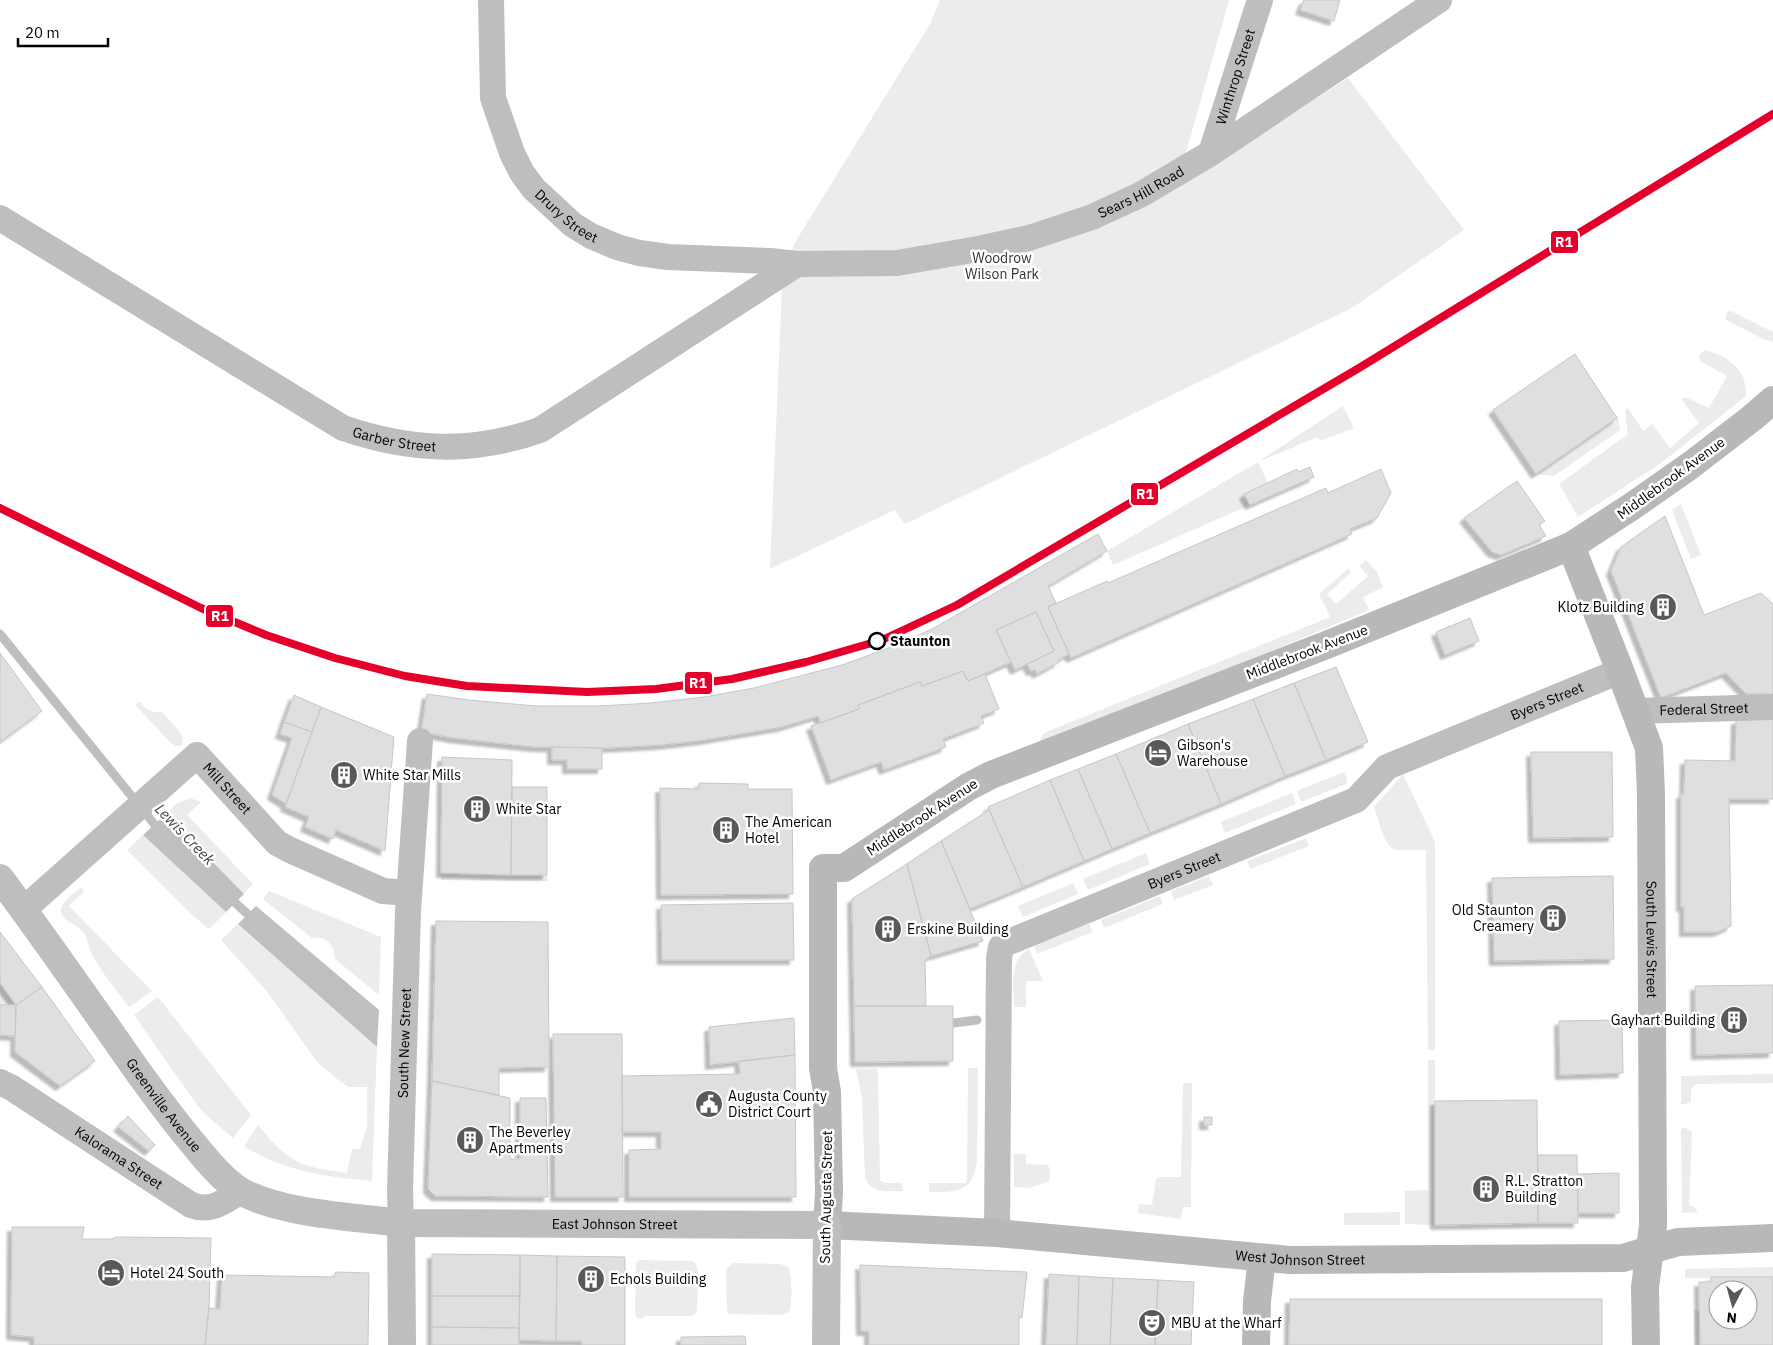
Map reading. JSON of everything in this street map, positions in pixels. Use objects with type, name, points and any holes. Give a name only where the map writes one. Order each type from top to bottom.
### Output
[{"type":"main road","name":"Greenville Avenue","points":[[0,878],[168,1113],[226,1180],[242,1191],[259,1199],[284,1206],[342,1216],[401,1223]]},
{"type":"main road","name":"East Johnson Street","points":[[401,1223],[827,1225]]},
{"type":"main road","name":"South New Street","points":[[401,1223],[402,1345]]},
{"type":"main road","name":"South Augusta Street","points":[[826,1345],[827,1225]]},
{"type":"street","name":"Drury Street","points":[[491,0],[493,98],[512,153],[522,173],[534,189],[573,225],[600,240],[639,253],[668,257],[770,261],[797,264]]},
{"type":"street","name":"Winthrop Street","points":[[1211,153],[1260,0]]},
{"type":"street","name":"Sears Hill Road","points":[[797,264],[896,263],[978,249],[1029,238],[1116,207],[1211,153],[1439,0]]},
{"type":"street","name":"Garber Street","points":[[0,218],[343,428],[385,441],[435,446],[461,447],[485,445],[540,430],[797,264]]},
{"type":"street","name":"Middlebrook Avenue","points":[[823,868],[844,868],[968,787],[985,778],[1329,644],[1571,546],[1691,465],[1773,400]]},
{"type":"street","name":"South Lewis Street","points":[[1571,546],[1648,748],[1650,771],[1654,1226],[1646,1287],[1646,1345]]},
{"type":"street","name":"Byers Street","points":[[997,1233],[999,958],[1001,947],[1004,944],[1356,800],[1387,767],[1620,671]]},
{"type":"street","name":"Federal Street","points":[[1635,711],[1773,707]]},
{"type":"street","name":"South New Street","points":[[401,1223],[400,1191],[409,893],[420,741]]},
{"type":"street","name":"Mill Street","points":[[23,910],[197,755],[277,843],[383,891],[409,893]]},
{"type":"street","name":"South Augusta Street","points":[[823,868],[823,1068],[827,1092],[829,1193],[827,1225]]},
{"type":"street","name":"Kalorama Street","points":[[0,1082],[191,1205],[203,1208],[213,1207],[242,1191]]},
{"type":"street","name":"West Johnson Street","points":[[827,1225],[997,1233],[1290,1260],[1623,1258],[1678,1242],[1773,1238]]},
{"type":"street","points":[[1256,1345],[1257,1301],[1262,1258]]},
{"type":"green space","name":"Woodrow Wilson Park","points":[[940,0],[1229,0],[1176,188],[1348,78],[1464,230],[1352,308],[905,524],[895,510],[770,569],[782,286],[794,244],[930,24]]},
{"type":"green space","points":[[1731,311],[1773,332],[1773,342],[1763,339],[1725,319],[1727,312]]},
{"type":"green space","points":[[1705,350],[1728,360],[1740,372],[1746,387],[1746,396],[1661,463],[1578,517],[1559,484],[1628,434],[1625,410],[1628,408],[1643,431],[1652,424],[1670,448],[1699,423],[1681,399],[1685,397],[1709,408],[1727,376],[1700,361],[1699,355]]},
{"type":"green space","points":[[1343,406],[1354,428],[1320,441],[1317,437],[1258,462]]},
{"type":"green space","points":[[1618,415],[1620,430],[1554,476],[1536,474]]},
{"type":"green space","points":[[1258,462],[1268,483],[1245,494],[1250,505],[1113,565],[1107,551]]},
{"type":"green space","points":[[1681,504],[1701,555],[1691,559],[1672,510]]},
{"type":"green space","points":[[1366,560],[1377,572],[1383,587],[1363,597],[1369,610],[1210,677],[1037,745],[1044,733],[1330,617],[1319,594],[1349,568],[1351,573],[1327,594],[1336,604],[1368,576],[1359,566]]},
{"type":"green space","points":[[140,701],[149,710],[162,712],[180,732],[183,741],[182,745],[176,746],[171,743],[135,705]]},
{"type":"green space","points":[[1344,772],[1347,780],[1346,784],[1301,802],[1297,791]]},
{"type":"green space","points":[[1403,774],[1435,842],[1435,1050],[1428,1050],[1426,850],[1395,850],[1391,847],[1384,837],[1374,807]]},
{"type":"green space","points":[[1292,793],[1296,804],[1225,833],[1221,822]]},
{"type":"green space","points":[[190,798],[201,802],[187,815],[253,884],[244,894],[166,814],[176,804]]},
{"type":"green space","points":[[143,835],[226,912],[209,929],[190,913],[127,850]]},
{"type":"green space","points":[[1306,838],[1309,846],[1250,869],[1247,861]]},
{"type":"green space","points":[[1146,853],[1150,864],[1088,890],[1083,879]]},
{"type":"green space","points":[[441,873],[547,875],[548,881],[441,880]]},
{"type":"green space","points":[[1209,876],[1213,885],[1174,900],[1171,891]]},
{"type":"green space","points":[[1073,883],[1078,894],[1023,917],[1018,906]]},
{"type":"green space","points":[[80,888],[84,891],[69,906],[152,991],[129,1007],[93,957],[85,934],[62,915],[61,908],[63,905]]},
{"type":"green space","points":[[269,891],[381,937],[379,995],[335,959],[335,954],[329,942],[322,938],[312,938],[263,899]]},
{"type":"green space","points":[[1160,896],[1163,904],[1104,928],[1101,920]]},
{"type":"green space","points":[[238,924],[377,1047],[372,1181],[322,1175],[290,1167],[259,1155],[244,1146],[258,1125],[278,1147],[296,1161],[317,1168],[347,1173],[352,1149],[360,1149],[367,1127],[367,1087],[349,1087],[317,1062],[265,989],[221,940]]},
{"type":"green space","points":[[1089,924],[1093,932],[1037,954],[1034,946]]},
{"type":"green space","points":[[1029,949],[1043,981],[1026,981],[1026,1007],[1014,1007],[1013,983],[1015,967],[1022,954]]},
{"type":"green space","points":[[0,983],[16,1005],[0,1005]]},
{"type":"green space","points":[[158,997],[251,1115],[233,1138],[197,1105],[134,1015]]},
{"type":"green space","points":[[1428,1060],[1435,1060],[1435,1225],[1405,1224],[1405,1191],[1428,1190]]},
{"type":"green space","points":[[968,1068],[978,1068],[977,1159],[975,1170],[968,1184],[956,1191],[929,1192],[929,1183],[965,1183],[967,1180]]},
{"type":"green space","points":[[856,1069],[878,1069],[880,1180],[884,1183],[902,1183],[903,1191],[877,1189],[868,1184],[865,1179],[862,1098]]},
{"type":"green space","points":[[1773,1074],[1773,1083],[1696,1084],[1691,1089],[1691,1102],[1681,1105],[1681,1076]]},
{"type":"green space","points":[[1183,1083],[1192,1083],[1191,1207],[1183,1207],[1181,1219],[1138,1213],[1139,1204],[1152,1205],[1156,1179],[1160,1177],[1181,1177]]},
{"type":"green space","points":[[1682,1127],[1690,1130],[1692,1133],[1689,1205],[1698,1212],[1682,1213]]},
{"type":"green space","points":[[1014,1154],[1026,1154],[1026,1164],[1047,1165],[1050,1168],[1049,1181],[1030,1188],[1014,1187]]},
{"type":"green space","points":[[1400,1212],[1400,1225],[1344,1225],[1344,1213]]},
{"type":"green space","points":[[640,1260],[691,1261],[695,1263],[698,1271],[697,1312],[692,1316],[644,1316],[643,1319],[637,1318],[635,1313],[636,1264]]},
{"type":"green space","points":[[734,1263],[780,1264],[788,1267],[791,1290],[789,1312],[783,1315],[729,1314],[727,1311],[726,1271]]},
{"type":"green space","points":[[1773,1267],[1773,1277],[1685,1278],[1685,1269]]},
{"type":"green space","points":[[1694,1310],[1700,1311],[1700,1345],[1694,1345]]},
{"type":"water","points":[[166,814],[244,894],[226,912],[143,835]]},
{"type":"water","points":[[256,906],[379,1010],[377,1047],[238,924]]},
{"type":"building","points":[[1304,0],[1340,0],[1334,21],[1300,10]]},
{"type":"building","points":[[1575,354],[1617,418],[1536,474],[1493,410]]},
{"type":"building","points":[[1310,467],[1314,477],[1250,505],[1244,494],[1297,469],[1298,472]]},
{"type":"building","points":[[1381,469],[1391,493],[1377,518],[1350,529],[1352,534],[1071,658],[1048,607],[1107,581],[1108,583],[1326,488],[1328,493]]},
{"type":"building","points":[[1517,481],[1545,521],[1539,525],[1546,536],[1501,555],[1492,552],[1464,518]]},
{"type":"building","name":"Klotz Building","points":[[1665,516],[1704,615],[1761,593],[1773,604],[1773,694],[1746,694],[1726,673],[1661,698],[1611,571],[1621,547]]},
{"type":"building","points":[[1098,534],[1107,551],[1048,586],[1056,603],[1048,607],[1069,654],[1037,674],[1035,670],[1031,671],[1027,664],[1054,651],[1036,612],[996,630],[1011,662],[968,681],[963,671],[922,686],[920,682],[858,705],[859,709],[821,723],[818,716],[782,727],[704,740],[662,745],[607,748],[534,747],[453,738],[421,732],[427,694],[536,706],[598,706],[651,703],[704,697],[754,688],[842,665],[894,646],[934,628]]},
{"type":"building","points":[[1036,612],[1054,651],[1015,670],[996,630]]},
{"type":"building","points":[[1470,618],[1479,641],[1445,655],[1436,632]]},
{"type":"building","points":[[0,653],[42,711],[0,742]]},
{"type":"building","points":[[1336,667],[1368,742],[1326,760],[1294,683]]},
{"type":"building","name":"Staunton","points":[[963,671],[968,681],[985,674],[999,709],[981,716],[984,723],[943,739],[946,747],[884,770],[881,762],[831,780],[811,726],[859,709],[858,705],[920,682],[922,686]]},
{"type":"building","points":[[1294,683],[1326,760],[1285,776],[1253,699]]},
{"type":"building","points":[[294,695],[321,707],[312,732],[284,722]]},
{"type":"building","points":[[1253,699],[1285,776],[1221,804],[1188,724]]},
{"type":"building","name":"White Star Mills","points":[[321,707],[394,737],[385,851],[336,830],[333,839],[305,827],[309,817],[285,807]]},
{"type":"building","points":[[1773,719],[1773,799],[1729,799],[1731,926],[1718,932],[1684,932],[1684,907],[1681,907],[1681,794],[1684,794],[1685,760],[1735,761],[1736,720]]},
{"type":"building","points":[[284,722],[312,732],[286,804],[272,795],[292,738],[280,734]]},
{"type":"building","points":[[1188,724],[1221,804],[1150,833],[1116,754]]},
{"type":"building","points":[[552,747],[602,748],[602,769],[567,769],[567,760],[552,760]]},
{"type":"building","points":[[1531,752],[1612,752],[1613,837],[1533,838]]},
{"type":"building","points":[[1116,754],[1150,833],[1112,849],[1078,769]]},
{"type":"building","name":"White Star","points":[[442,757],[512,760],[511,875],[441,873]]},
{"type":"building","points":[[1078,769],[1112,849],[1084,861],[1050,780]]},
{"type":"building","points":[[1050,780],[1084,861],[1023,887],[988,807]]},
{"type":"building","name":"The American Hotel","points":[[699,783],[748,784],[748,789],[792,789],[793,894],[661,895],[660,788],[699,789]]},
{"type":"building","points":[[512,787],[547,787],[547,875],[511,875]]},
{"type":"building","points":[[989,810],[1023,887],[970,909],[941,841]]},
{"type":"building","points":[[941,841],[983,941],[931,956],[907,864]]},
{"type":"building","name":"Erskine Building","points":[[907,864],[931,956],[925,960],[926,1006],[854,1006],[852,899]]},
{"type":"building","name":"Old Staunton Creamery","points":[[1613,876],[1614,959],[1494,961],[1492,878]]},
{"type":"building","points":[[793,903],[794,960],[662,960],[661,905]]},
{"type":"building","points":[[436,921],[548,922],[549,1067],[499,1068],[499,1095],[432,1081]]},
{"type":"building","points":[[0,932],[42,987],[16,1005],[0,983]]},
{"type":"building","name":"Gayhart Building","points":[[1773,985],[1773,1053],[1696,1055],[1695,986]]},
{"type":"building","points":[[42,987],[95,1061],[60,1086],[15,1052],[16,1005]]},
{"type":"building","points":[[0,1005],[16,1005],[15,1036],[0,1035]]},
{"type":"building","points":[[854,1006],[953,1006],[953,1061],[855,1062]]},
{"type":"building","points":[[794,1018],[795,1055],[710,1065],[709,1027]]},
{"type":"building","points":[[1622,1020],[1623,1073],[1560,1075],[1559,1021]]},
{"type":"building","points":[[553,1034],[622,1034],[623,1197],[555,1197]]},
{"type":"building","name":"Augusta County District Court","points":[[795,1055],[796,1197],[629,1197],[629,1150],[661,1149],[661,1132],[622,1132],[622,1076],[740,1074],[739,1061]]},
{"type":"building","name":"The Beverley Apartments","points":[[432,1081],[510,1098],[510,1159],[520,1159],[520,1098],[546,1098],[548,1197],[436,1196],[428,1189]]},
{"type":"building","name":"R.L. Stratton Building","points":[[1537,1100],[1538,1223],[1435,1225],[1435,1101]]},
{"type":"building","points":[[128,1116],[155,1145],[149,1151],[118,1127]]},
{"type":"building","points":[[1204,1117],[1212,1117],[1212,1125],[1204,1125]]},
{"type":"building","points":[[1538,1155],[1577,1155],[1578,1223],[1538,1223]]},
{"type":"building","points":[[1619,1173],[1619,1213],[1578,1213],[1578,1174]]},
{"type":"building","name":"Hotel 24 South","points":[[12,1227],[84,1227],[82,1239],[112,1239],[116,1237],[211,1238],[209,1308],[205,1345],[34,1345],[34,1337],[11,1335]]},
{"type":"building","points":[[432,1254],[520,1255],[520,1296],[432,1296]]},
{"type":"building","points":[[520,1255],[557,1256],[556,1341],[519,1340]]},
{"type":"building","name":"Echols Building","points":[[557,1256],[625,1257],[625,1345],[582,1345],[581,1341],[556,1341]]},
{"type":"building","points":[[860,1265],[1027,1272],[1022,1318],[1019,1317],[1019,1345],[869,1345],[869,1331],[861,1331]]},
{"type":"building","points":[[336,1272],[369,1273],[368,1345],[205,1345],[209,1308],[220,1309],[222,1275],[334,1277]]},
{"type":"building","points":[[1049,1274],[1079,1276],[1077,1345],[1046,1345]]},
{"type":"building","points":[[1079,1276],[1113,1278],[1110,1345],[1077,1345]]},
{"type":"building","points":[[1711,1277],[1773,1277],[1773,1345],[1700,1345],[1699,1282],[1708,1282],[1708,1330],[1758,1330],[1758,1280],[1711,1280]]},
{"type":"building","points":[[1113,1278],[1158,1280],[1155,1345],[1110,1345]]},
{"type":"building","points":[[1158,1280],[1194,1282],[1191,1345],[1155,1345]]},
{"type":"building","points":[[432,1296],[520,1296],[519,1328],[432,1327]]},
{"type":"building","points":[[1290,1299],[1602,1299],[1602,1345],[1289,1345]]},
{"type":"building","points":[[432,1327],[519,1328],[519,1345],[432,1345]]},
{"type":"building","points":[[745,1336],[746,1345],[681,1345],[681,1337]]},
{"type":"waterway","name":"Lewis Creek","points":[[0,634],[163,833]]},
{"type":"waterway","name":"Lewis Creek","points":[[228,896],[255,921]]},
{"type":"waterway","name":"Lewis Creek","points":[[953,1023],[977,1020]]},
{"type":"transit line","name":"R1","points":[[0,508],[201,608],[266,635],[335,658],[405,676],[467,686],[587,692],[656,689],[732,679],[806,662],[882,640],[957,605],[1359,368],[1773,114]]},
{"type":"place","name":"Klotz Building","points":[[1663,607]]},
{"type":"place","name":"Staunton","points":[[877,641]]},
{"type":"place","name":"Gibson's Warehouse","points":[[1158,753]]},
{"type":"place","name":"White Star Mills","points":[[344,775]]},
{"type":"place","name":"White Star","points":[[477,809]]},
{"type":"place","name":"The American Hotel","points":[[726,830]]},
{"type":"place","name":"Old Staunton Creamery","points":[[1553,918]]},
{"type":"place","name":"Erskine Building","points":[[888,929]]},
{"type":"place","name":"Gayhart Building","points":[[1734,1020]]},
{"type":"place","name":"Augusta County District Court","points":[[709,1104]]},
{"type":"place","name":"The Beverley Apartments","points":[[470,1140]]},
{"type":"place","name":"R.L. Stratton Building","points":[[1486,1189]]},
{"type":"place","name":"Hotel 24 South","points":[[111,1273]]},
{"type":"place","name":"Echols Building","points":[[591,1279]]},
{"type":"place","name":"MBU at the Wharf","points":[[1152,1323]]}]
